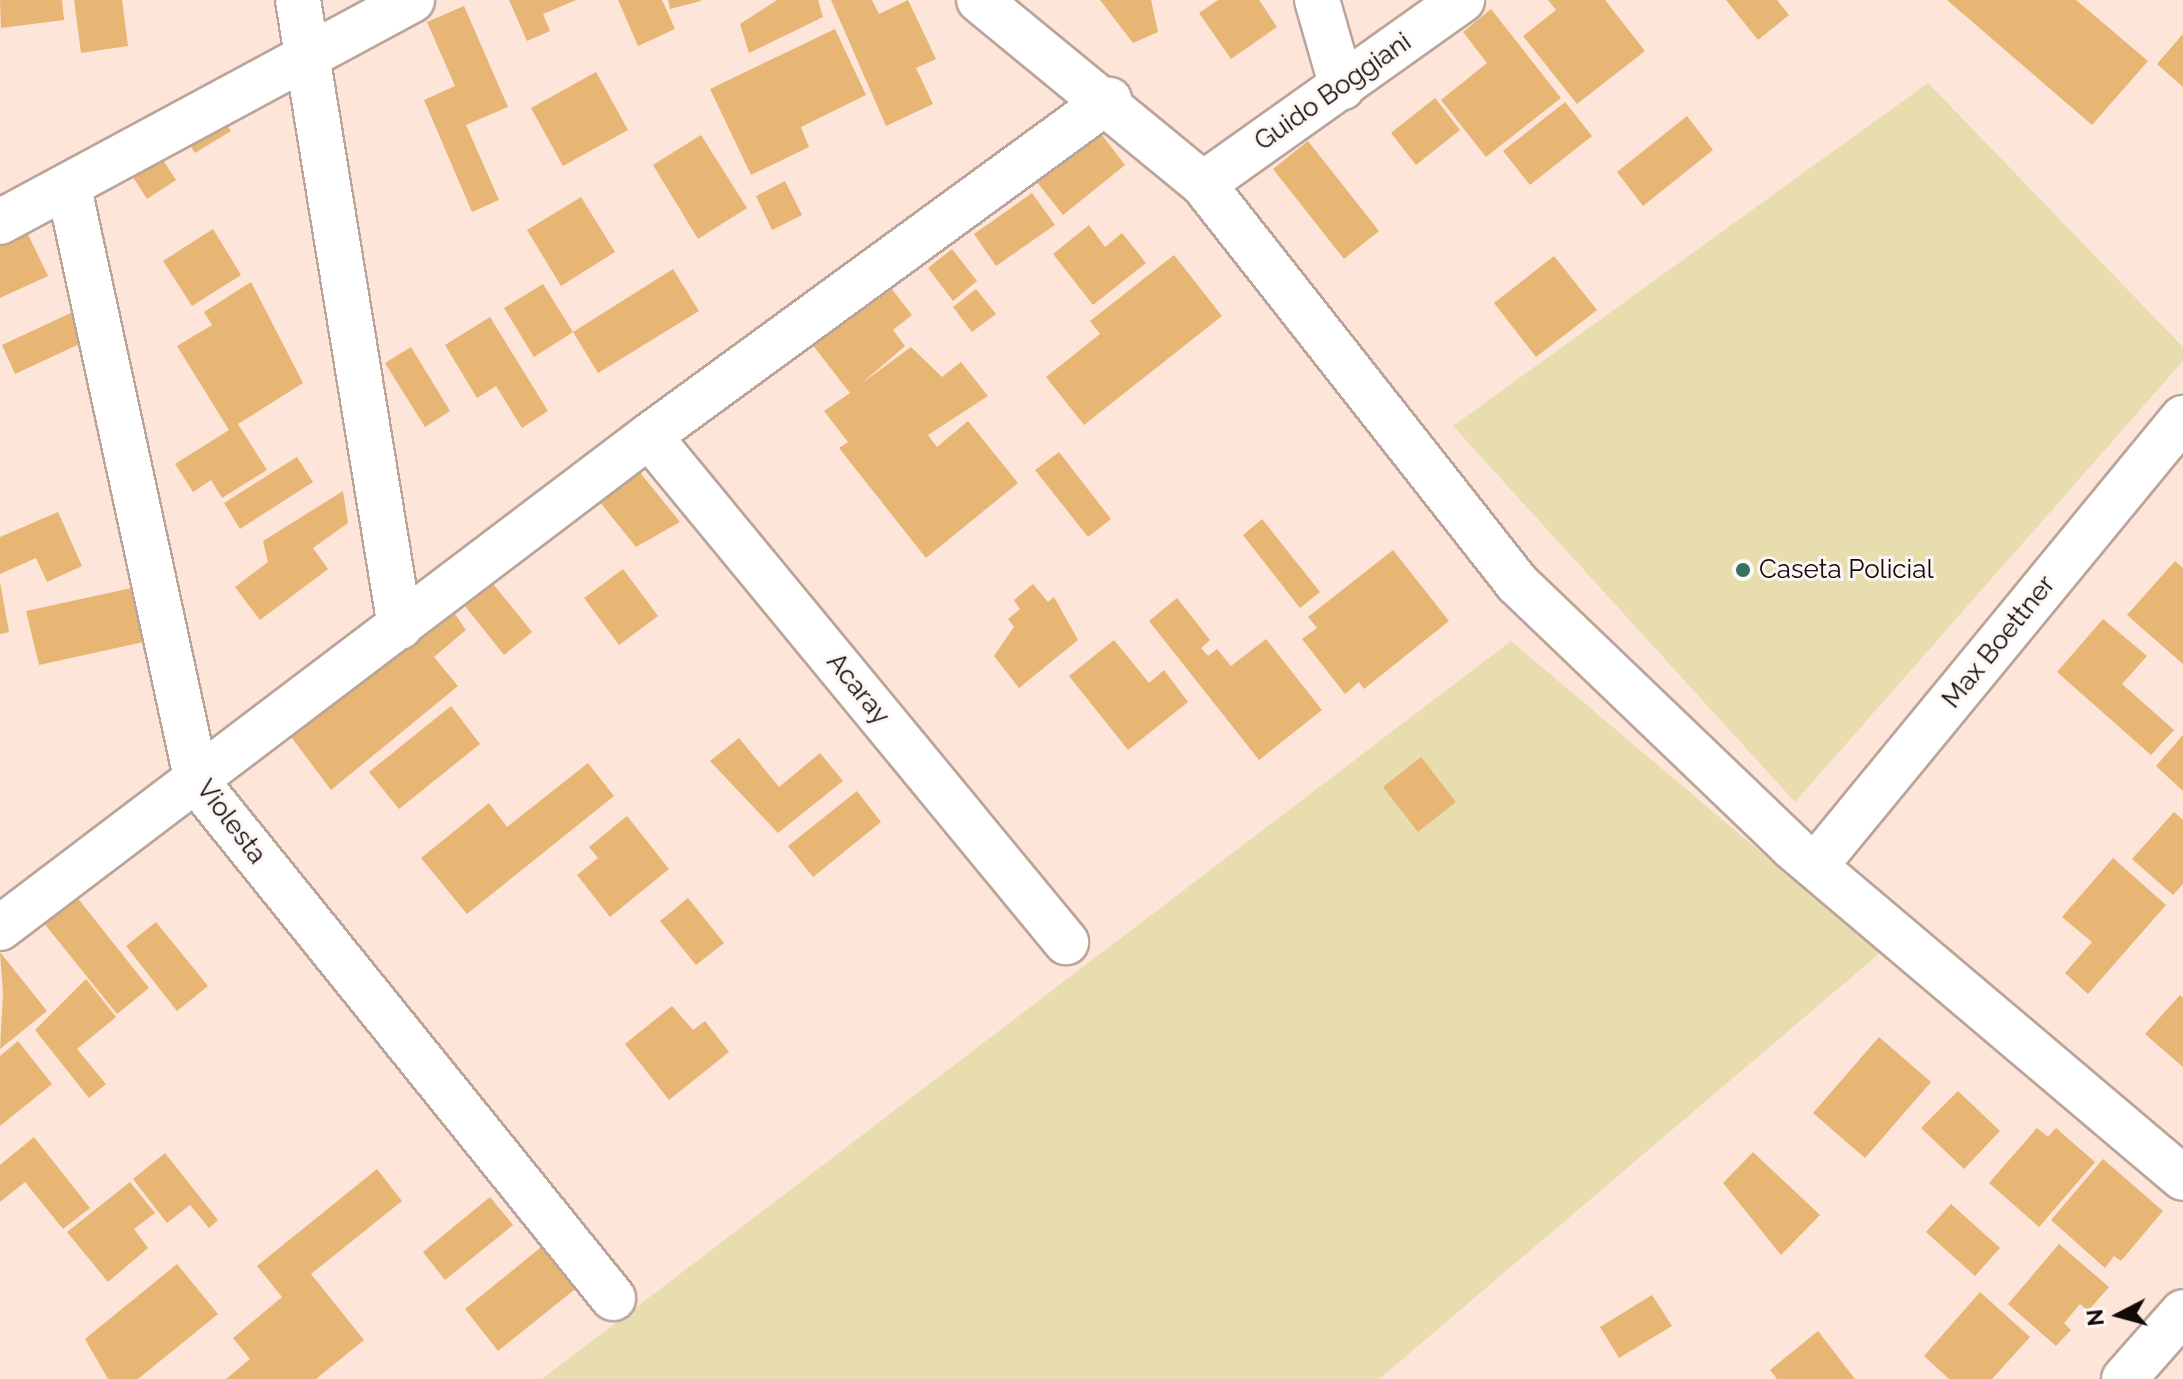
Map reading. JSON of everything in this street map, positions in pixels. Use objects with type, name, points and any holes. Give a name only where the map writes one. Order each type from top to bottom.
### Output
[{"type":"street","points":[[298,0],[400,627]]},
{"type":"street","points":[[0,222],[69,188],[412,0]]},
{"type":"street","points":[[979,0],[1109,100],[1203,184],[1517,583],[1815,866],[2183,1178]]},
{"type":"street","points":[[1317,0],[1342,87]]},
{"type":"street","name":"Guido Boggiani","points":[[1203,184],[1462,0]]},
{"type":"street","points":[[0,928],[197,782],[649,436],[1109,100]]},
{"type":"street","name":"Violesta","points":[[69,188],[197,782],[613,1298]]},
{"type":"street","name":"Max Boettner","points":[[1815,866],[2183,418]]},
{"type":"street","name":"Acaray","points":[[649,436],[1066,942]]},
{"type":"street","points":[[2124,1379],[2183,1312]]},
{"type":"shaded area","points":[[1928,83],[2183,347],[2183,361],[1795,802],[1453,426]]},
{"type":"shaded area","points":[[1511,641],[1880,953],[1379,1379],[542,1379]]},
{"type":"building","points":[[0,0],[62,0],[64,20],[1,28]]},
{"type":"building","points":[[74,0],[122,0],[128,46],[81,53]]},
{"type":"building","points":[[509,0],[576,0],[543,14],[550,31],[527,41]]},
{"type":"building","points":[[618,0],[662,0],[675,29],[638,46]]},
{"type":"building","points":[[668,0],[701,0],[701,1],[670,9]]},
{"type":"building","points":[[777,0],[818,0],[823,17],[749,53],[740,24]]},
{"type":"building","points":[[831,0],[872,0],[879,14],[908,0],[936,59],[916,68],[933,104],[886,126]]},
{"type":"building","points":[[1100,0],[1151,0],[1158,32],[1133,43]]},
{"type":"building","points":[[1218,0],[1259,0],[1277,27],[1231,59],[1199,13]]},
{"type":"building","points":[[1548,0],[1605,0],[1645,51],[1577,104],[1523,36],[1556,10]]},
{"type":"building","points":[[1726,0],[1777,0],[1789,15],[1758,40]]},
{"type":"building","points":[[1947,0],[2076,0],[2148,61],[2092,125]]},
{"type":"building","points":[[464,6],[508,107],[466,125],[499,200],[472,212],[424,100],[455,86],[427,22]]},
{"type":"building","points":[[1491,9],[1561,98],[1486,157],[1441,100],[1487,63],[1463,32]]},
{"type":"building","points":[[835,29],[866,95],[801,127],[809,147],[751,175],[710,89]]},
{"type":"building","points":[[2183,34],[2183,87],[2157,64]]},
{"type":"building","points":[[596,72],[628,130],[563,166],[531,108]]},
{"type":"building","points":[[1435,98],[1460,130],[1416,165],[1391,133]]},
{"type":"building","points":[[1565,102],[1592,136],[1530,185],[1503,151]]},
{"type":"building","points":[[1687,116],[1713,150],[1643,206],[1617,172]]},
{"type":"building","points":[[221,117],[231,131],[195,153],[186,139]]},
{"type":"building","points":[[1092,122],[1125,165],[1063,215],[1029,172]]},
{"type":"building","points":[[701,135],[747,208],[698,239],[653,165]]},
{"type":"building","points":[[1308,141],[1379,231],[1344,259],[1273,169]]},
{"type":"building","points":[[155,148],[176,180],[147,199],[126,166]]},
{"type":"building","points":[[785,181],[802,215],[772,230],[756,196]]},
{"type":"building","points":[[1032,193],[1055,225],[996,266],[974,234]]},
{"type":"building","points":[[581,197],[615,252],[561,286],[527,230]]},
{"type":"building","points":[[1089,225],[1105,247],[1122,233],[1146,263],[1093,305],[1053,254]]},
{"type":"building","points":[[25,228],[48,276],[0,298],[0,240]]},
{"type":"building","points":[[213,229],[241,275],[192,306],[163,261]]},
{"type":"building","points":[[952,249],[977,281],[953,301],[928,268]]},
{"type":"building","points":[[1174,255],[1222,316],[1084,425],[1046,377],[1100,334],[1090,321]]},
{"type":"building","points":[[1554,256],[1597,310],[1536,357],[1494,303]]},
{"type":"building","points":[[673,269],[699,311],[598,373],[573,332]]},
{"type":"building","points":[[877,270],[912,315],[893,330],[905,346],[861,384],[911,347],[942,377],[961,362],[988,396],[928,435],[937,447],[968,421],[1018,483],[926,558],[839,448],[848,442],[824,411],[850,393],[801,330]]},
{"type":"building","points":[[251,282],[303,383],[238,424],[267,470],[222,498],[211,480],[193,492],[175,464],[229,430],[177,346],[212,325],[204,312]]},
{"type":"building","points":[[543,284],[573,332],[534,357],[504,308]]},
{"type":"building","points":[[976,289],[996,314],[972,332],[953,307]]},
{"type":"building","points":[[75,311],[88,340],[15,374],[2,345]]},
{"type":"building","points":[[490,317],[548,411],[522,428],[496,386],[477,398],[445,345]]},
{"type":"building","points":[[411,347],[450,411],[425,427],[385,363]]},
{"type":"building","points":[[1059,452],[1111,519],[1088,537],[1035,470]]},
{"type":"building","points":[[297,457],[313,482],[240,529],[224,503]]},
{"type":"building","points":[[638,470],[680,522],[636,547],[599,501]]},
{"type":"building","points":[[343,491],[348,523],[313,548],[328,569],[260,620],[235,587],[268,562],[263,541]]},
{"type":"building","points":[[58,512],[82,566],[47,582],[36,558],[0,574],[0,537]]},
{"type":"building","points":[[1262,519],[1320,592],[1300,608],[1243,535]]},
{"type":"building","points":[[1393,550],[1449,621],[1364,689],[1359,682],[1345,694],[1302,639],[1317,628],[1308,617]]},
{"type":"building","points":[[2175,561],[2183,568],[2183,664],[2127,615]]},
{"type":"building","points":[[481,569],[532,632],[504,655],[453,591]]},
{"type":"building","points":[[623,569],[658,616],[619,645],[584,598]]},
{"type":"building","points":[[0,582],[9,632],[0,634]]},
{"type":"building","points":[[1033,584],[1048,602],[1054,597],[1078,640],[1019,688],[994,656],[1014,627],[1008,619],[1020,609],[1014,600]]},
{"type":"building","points":[[136,587],[148,641],[39,665],[26,611]]},
{"type":"building","points":[[443,597],[466,630],[434,657],[458,686],[331,790],[280,722]]},
{"type":"building","points":[[1177,598],[1210,640],[1201,648],[1208,656],[1217,649],[1231,666],[1266,639],[1322,710],[1259,760],[1149,621]]},
{"type":"building","points":[[2103,619],[2147,656],[2122,684],[2174,730],[2151,755],[2057,672]]},
{"type":"building","points":[[1114,640],[1149,683],[1164,670],[1188,702],[1128,750],[1069,676]]},
{"type":"building","points":[[451,706],[480,744],[399,809],[369,772]]},
{"type":"building","points":[[2183,735],[2183,791],[2156,766]]},
{"type":"building","points":[[739,738],[779,787],[820,753],[843,781],[778,833],[710,761]]},
{"type":"building","points":[[1421,757],[1456,802],[1418,832],[1383,787]]},
{"type":"building","points":[[588,763],[614,796],[467,914],[421,858],[489,803],[507,827]]},
{"type":"building","points":[[857,791],[881,822],[813,877],[788,846]]},
{"type":"building","points":[[2174,812],[2183,820],[2183,884],[2173,895],[2132,859]]},
{"type":"building","points":[[627,816],[669,869],[610,917],[577,875],[598,858],[589,847]]},
{"type":"building","points":[[2113,858],[2166,905],[2088,994],[2065,973],[2092,942],[2062,917]]},
{"type":"building","points":[[68,886],[149,988],[117,1014],[35,912]]},
{"type":"building","points":[[688,898],[724,943],[696,965],[660,921]]},
{"type":"building","points":[[156,922],[208,986],[177,1011],[126,946]]},
{"type":"building","points":[[0,952],[47,1011],[0,1049],[3,993]]},
{"type":"building","points":[[86,979],[116,1017],[77,1049],[106,1084],[89,1098],[35,1030]]},
{"type":"building","points":[[2180,995],[2183,998],[2183,1067],[2145,1034]]},
{"type":"building","points":[[672,1006],[693,1030],[705,1021],[729,1052],[669,1100],[625,1044]]},
{"type":"building","points":[[1879,1037],[1931,1082],[1865,1158],[1813,1113]]},
{"type":"building","points":[[18,1041],[52,1084],[0,1126],[0,1056]]},
{"type":"building","points":[[1958,1091],[2000,1131],[1964,1169],[1921,1128]]},
{"type":"building","points":[[2037,1128],[2048,1137],[2056,1128],[2095,1162],[2039,1227],[1989,1183]]},
{"type":"building","points":[[34,1137],[90,1208],[63,1229],[25,1182],[0,1202],[0,1165]]},
{"type":"building","points":[[1753,1152],[1820,1215],[1781,1255],[1723,1183]]},
{"type":"building","points":[[165,1153],[218,1220],[209,1228],[190,1205],[167,1223],[133,1179]]},
{"type":"building","points":[[2103,1159],[2163,1211],[2121,1261],[2114,1256],[2105,1268],[2051,1220]]},
{"type":"building","points":[[377,1169],[402,1201],[311,1274],[364,1340],[316,1379],[226,1379],[250,1359],[233,1338],[282,1297],[257,1266]]},
{"type":"building","points":[[130,1182],[155,1213],[134,1229],[148,1248],[108,1282],[67,1232]]},
{"type":"building","points":[[490,1197],[513,1225],[445,1280],[423,1252]]},
{"type":"building","points":[[1951,1204],[2000,1248],[1975,1276],[1926,1232]]},
{"type":"building","points":[[545,1244],[579,1286],[498,1351],[465,1309]]},
{"type":"building","points":[[2059,1244],[2109,1287],[2088,1311],[2080,1304],[2064,1323],[2071,1330],[2056,1346],[2008,1304]]},
{"type":"building","points":[[177,1264],[218,1314],[138,1379],[108,1379],[85,1339]]},
{"type":"building","points":[[1980,1292],[2030,1337],[1992,1379],[1949,1379],[1924,1356]]},
{"type":"building","points":[[1652,1295],[1672,1326],[1619,1358],[1600,1327]]},
{"type":"building","points":[[1818,1331],[1855,1379],[1777,1379],[1770,1370]]},
{"type":"place","name":"Caseta Policial","points":[[1743,570]]}]
